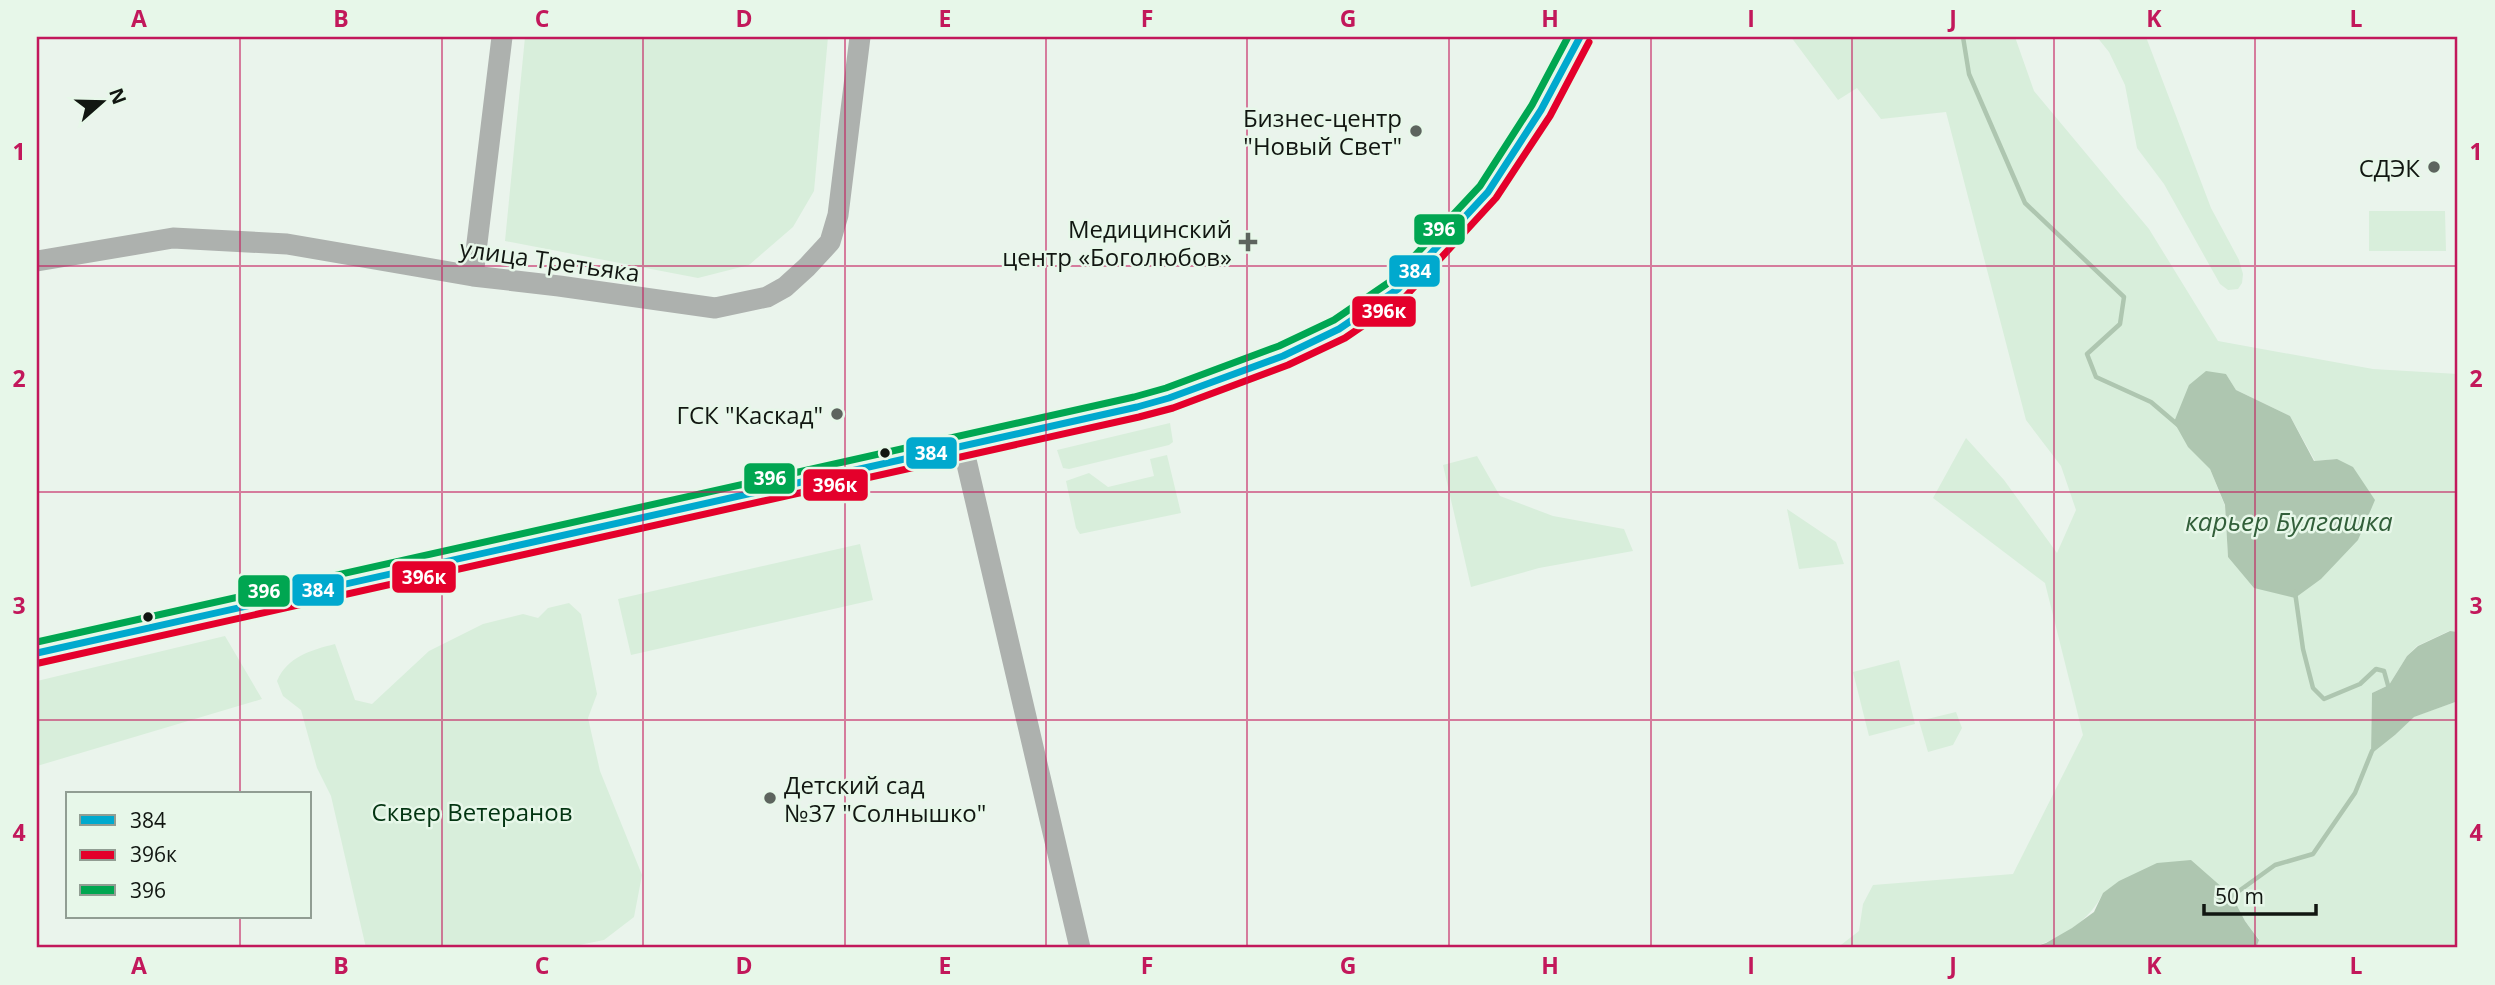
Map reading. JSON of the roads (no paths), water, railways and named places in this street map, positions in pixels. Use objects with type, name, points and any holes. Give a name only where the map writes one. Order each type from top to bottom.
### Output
[{"type":"main road","points":[[37,653],[963,447],[1169,398],[1283,356],[1339,329],[1398,289],[1488,192],[1541,110],[1580,37]]},
{"type":"street","points":[[473,276],[502,37]]},
{"type":"street","name":"улица Третьяка","points":[[37,261],[173,238],[288,244],[473,276],[715,308],[767,297],[785,287],[830,242],[838,215],[860,37]]},
{"type":"street","points":[[963,447],[1080,948]]},
{"type":"water","name":"карьер Булгашка","points":[[2206,371],[2226,374],[2236,390],[2290,416],[2314,461],[2337,459],[2353,467],[2375,500],[2358,540],[2321,579],[2295,598],[2254,588],[2228,557],[2225,505],[2210,469],[2188,447],[2174,422],[2189,385]]},
{"type":"water","points":[[2450,631],[2458,632],[2458,701],[2414,717],[2371,754],[2372,693],[2389,685],[2407,656],[2418,646]]},
{"type":"water","points":[[2191,860],[2232,896],[2259,940],[2256,948],[2031,948],[2046,943],[2094,912],[2103,893],[2119,881],[2157,863]]},
{"type":"waterway","points":[[1963,37],[1969,74],[2025,203],[2124,297],[2120,324],[2087,354],[2096,377],[2151,402],[2178,425]]},
{"type":"waterway","points":[[2295,592],[2303,649],[2313,688],[2324,699],[2360,684],[2376,669],[2384,671],[2389,689]]},
{"type":"waterway","points":[[2232,896],[2275,865],[2313,854],[2355,793],[2372,751]]},
{"type":"place","name":"Бизнес-центр \"Новый Свет\"","points":[[1416,131]]},
{"type":"place","name":"СДЭК","points":[[2434,167]]},
{"type":"place","name":"Медицинский центр «Боголюбов»","points":[[1248,242]]},
{"type":"place","name":"ГСК \"Каскад\"","points":[[837,414]]},
{"type":"place","name":"Детский сад №37 \"Солнышко\"","points":[[770,798]]},
{"type":"park label","name":"Сквер Ветеранов","points":[[472,811]]}]
